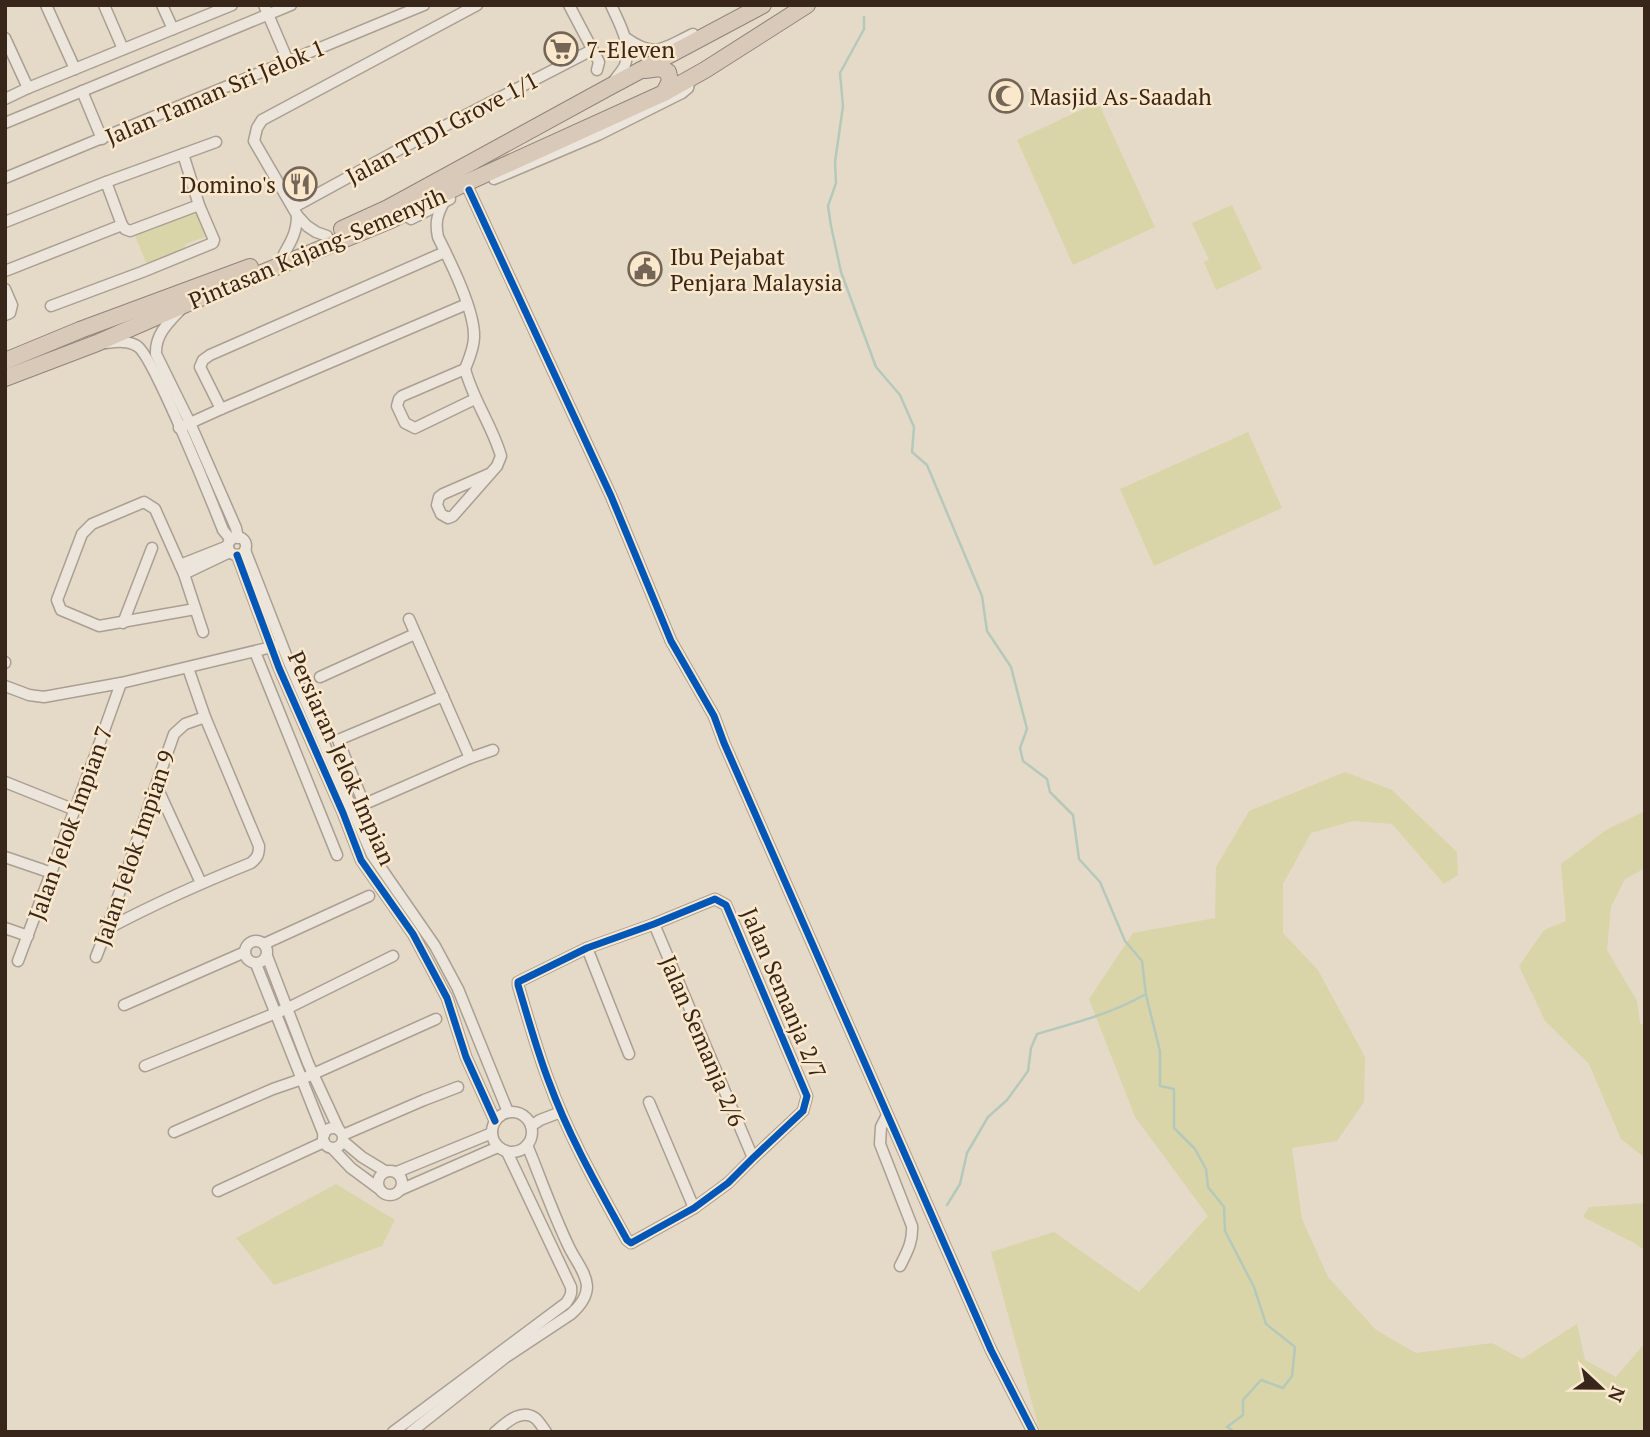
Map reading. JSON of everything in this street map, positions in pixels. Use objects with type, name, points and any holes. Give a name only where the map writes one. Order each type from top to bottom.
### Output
[{"type":"highway","name":"Pintasan Kajang-Semenyih","points":[[5,361],[284,254],[388,208],[632,74],[765,5]]},
{"type":"highway","points":[[698,74],[687,62],[687,53],[750,18],[765,5]]},
{"type":"highway","name":"Pintasan Kajang-Semenyih","points":[[5,378],[97,343],[391,220],[664,93],[807,5]]},
{"type":"highway","points":[[632,74],[650,68],[665,69],[670,75],[670,81],[664,93]]},
{"type":"street","points":[[46,5],[75,69]]},
{"type":"street","points":[[104,5],[123,50]]},
{"type":"street","points":[[162,5],[173,29]]},
{"type":"street","points":[[5,99],[232,5]]},
{"type":"street","points":[[5,123],[267,10],[291,5]]},
{"type":"street","name":"Jalan Taman Sri Jelok 1","points":[[5,178],[424,5]]},
{"type":"street","points":[[327,236],[307,226],[254,141],[262,120],[477,5]]},
{"type":"street","points":[[569,5],[598,62],[597,70]]},
{"type":"street","points":[[611,5],[627,49],[625,64],[611,86]]},
{"type":"street","points":[[267,10],[288,61]]},
{"type":"street","points":[[625,38],[643,49],[657,50],[708,28],[731,22]]},
{"type":"street","points":[[5,38],[28,88]]},
{"type":"street","name":"Jalan TTDI Grove 1/1","points":[[296,211],[389,155],[592,50]]},
{"type":"street","points":[[391,220],[411,219],[469,190],[598,135],[682,93],[698,74]]},
{"type":"street","points":[[82,91],[102,139]]},
{"type":"street","points":[[5,222],[216,142]]},
{"type":"street","points":[[51,306],[213,243],[183,154]]},
{"type":"street","points":[[106,182],[122,225],[130,231],[199,205]]},
{"type":"street","points":[[469,190],[611,496],[671,641],[714,716],[991,1350],[1033,1432]]},
{"type":"street","points":[[444,202],[436,218],[438,237],[467,304],[473,326],[474,340],[465,369],[475,399],[501,456],[497,466],[453,516],[449,518],[441,514],[437,505],[443,494],[489,474]]},
{"type":"street","points":[[284,254],[297,228],[296,211]]},
{"type":"street","points":[[411,219],[428,226],[438,237]]},
{"type":"street","points":[[5,271],[122,225]]},
{"type":"street","points":[[221,409],[200,367],[203,360],[210,355],[445,252]]},
{"type":"street","points":[[5,289],[12,305],[10,313],[5,315]]},
{"type":"street","name":"Persiaran Jelok Impian","points":[[185,426],[156,354],[156,346],[162,331],[186,304]]},
{"type":"street","points":[[185,426],[467,304]]},
{"type":"street","name":"Persiaran Jelok Impian","points":[[97,343],[126,342],[143,351],[185,426],[236,528],[235,547],[276,646],[354,808],[372,855],[435,946],[458,989],[508,1112]]},
{"type":"street","points":[[465,369],[402,396],[397,405],[405,423],[415,428],[475,399]]},
{"type":"street","points":[[195,609],[99,626],[61,610],[57,600],[82,534],[92,524],[144,502],[155,509],[182,570],[203,632]]},
{"type":"street","points":[[182,570],[235,547]]},
{"type":"street","points":[[123,622],[152,548]]},
{"type":"street","points":[[409,619],[470,758]]},
{"type":"street","points":[[320,677],[415,634]]},
{"type":"street","points":[[5,686],[29,695],[44,697],[121,683],[276,646]]},
{"type":"street","points":[[255,652],[337,855]]},
{"type":"street","points":[[107,929],[156,903],[251,863],[259,853],[259,846],[205,717],[188,668]]},
{"type":"street","name":"Jalan Jelok Impian 7","points":[[18,961],[121,683]]},
{"type":"street","points":[[443,696],[338,740],[354,808],[493,750]]},
{"type":"street","name":"Jalan Jelok Impian 9","points":[[96,957],[174,734],[185,724],[205,717]]},
{"type":"street","points":[[5,782],[75,810]]},
{"type":"street","points":[[156,785],[201,883]]},
{"type":"street","name":"Persiaran Jelok Impian","points":[[354,808],[361,860],[413,934],[447,998],[466,1057],[495,1121]]},
{"type":"street","points":[[5,857],[52,873]]},
{"type":"street","points":[[256,964],[261,963],[265,950],[369,896]]},
{"type":"street","name":"Jalan Semanja 2/7","points":[[654,924],[715,899],[726,905],[807,1096],[803,1111],[752,1158]]},
{"type":"street","points":[[654,924],[587,948],[518,982],[548,1082],[597,1186],[631,1243],[694,1208],[728,1184],[752,1158]]},
{"type":"street","name":"Jalan Semanja 2/6","points":[[654,924],[752,1158]]},
{"type":"street","points":[[5,928],[28,936]]},
{"type":"street","points":[[124,1005],[245,952],[249,943],[257,941],[265,950],[302,1079],[327,1142],[351,1168],[389,1195],[503,1149],[519,1151],[527,1145],[531,1136],[531,1126],[527,1119],[520,1114],[508,1112],[495,1121],[492,1133],[495,1143],[503,1149],[571,1287],[570,1298],[393,1432]]},
{"type":"street","points":[[587,948],[629,1054]]},
{"type":"street","points":[[218,1191],[327,1142],[339,1147],[342,1136],[281,1011],[256,964],[248,960],[245,952]]},
{"type":"street","points":[[145,1066],[281,1011],[393,956]]},
{"type":"street","points":[[174,1132],[436,1019]]},
{"type":"street","points":[[342,1136],[458,1087]]},
{"type":"street","points":[[649,1102],[694,1208]]},
{"type":"street","points":[[531,1126],[561,1112]]},
{"type":"street","points":[[887,1115],[881,1127],[880,1144],[912,1231],[910,1247],[900,1266]]},
{"type":"street","points":[[327,1142],[327,1130],[333,1128],[362,1157],[385,1171]]},
{"type":"street","points":[[397,1172],[492,1133]]},
{"type":"street","points":[[411,1432],[506,1357],[576,1310],[585,1297],[587,1289],[583,1273],[569,1248],[527,1145]]},
{"type":"street","points":[[379,1188],[377,1181],[380,1175],[391,1170],[401,1177],[400,1190]]},
{"type":"street","points":[[495,1432],[518,1415],[535,1418],[546,1432]]},
{"type":"shaded area","points":[[1098,102],[1155,227],[1073,265],[1017,140]]},
{"type":"shaded area","points":[[1232,205],[1262,269],[1216,290],[1204,262],[1209,260],[1192,223]]},
{"type":"shaded area","points":[[198,208],[210,235],[186,244],[183,250],[147,265],[134,233]]},
{"type":"shaded area","points":[[1248,432],[1282,508],[1154,566],[1120,489]]},
{"type":"shaded area","points":[[1345,772],[1392,790],[1457,852],[1458,875],[1444,884],[1392,824],[1353,821],[1311,833],[1283,884],[1283,933],[1318,970],[1365,1057],[1364,1102],[1337,1141],[1292,1148],[1302,1219],[1328,1277],[1376,1330],[1416,1353],[1492,1343],[1522,1359],[1577,1324],[1585,1360],[1616,1377],[1645,1343],[1645,1432],[1040,1432],[991,1252],[1054,1232],[1139,1292],[1208,1216],[1135,1117],[1089,999],[1133,933],[1215,918],[1216,867],[1249,811]]},
{"type":"shaded area","points":[[1645,811],[1645,868],[1625,879],[1611,907],[1607,950],[1637,1001],[1640,1023],[1645,1027],[1645,1158],[1621,1139],[1589,1064],[1545,1021],[1519,966],[1544,930],[1566,921],[1561,864],[1606,830]]},
{"type":"shaded area","points":[[336,1184],[395,1220],[382,1246],[274,1285],[236,1238]]},
{"type":"shaded area","points":[[1645,1203],[1645,1251],[1583,1217],[1589,1207]]},
{"type":"waterway","points":[[864,17],[864,29],[840,73],[843,106],[835,162],[836,183],[828,206],[841,272],[876,367],[900,395],[914,427],[912,452],[927,465],[982,596],[987,631],[1011,667],[1027,729],[1020,748],[1023,761],[1047,779],[1050,792],[1073,815],[1079,859],[1100,882],[1125,941],[1142,961],[1146,995],[1160,1051],[1160,1086],[1174,1089],[1174,1128],[1195,1149],[1206,1169],[1208,1187],[1224,1207],[1225,1231],[1254,1287],[1266,1324],[1295,1347],[1292,1376],[1283,1388],[1261,1380],[1243,1400],[1243,1415],[1227,1427],[1235,1432]]},
{"type":"waterway","points":[[947,1205],[960,1184],[967,1153],[988,1117],[1007,1100],[1028,1071],[1031,1048],[1037,1034],[1105,1013],[1144,995]]},
{"type":"cycle path","points":[[469,190],[611,496],[671,641],[714,716],[991,1350],[1033,1432]]},
{"type":"cycle path","points":[[237,555],[279,668],[361,860],[413,934],[447,998],[466,1057],[495,1121]]},
{"type":"cycle path","points":[[715,899],[726,905],[807,1096],[803,1111],[728,1183],[694,1208],[631,1243],[606,1202],[566,1123],[540,1058],[518,982],[587,948],[715,899]]},
{"type":"place","name":"7-Eleven","points":[[561,49]]},
{"type":"place","name":"Masjid As-Saadah","points":[[1006,96]]},
{"type":"place","name":"Domino's","points":[[300,184]]},
{"type":"place","name":"Ibu Pejabat Penjara Malaysia","points":[[645,269]]}]
